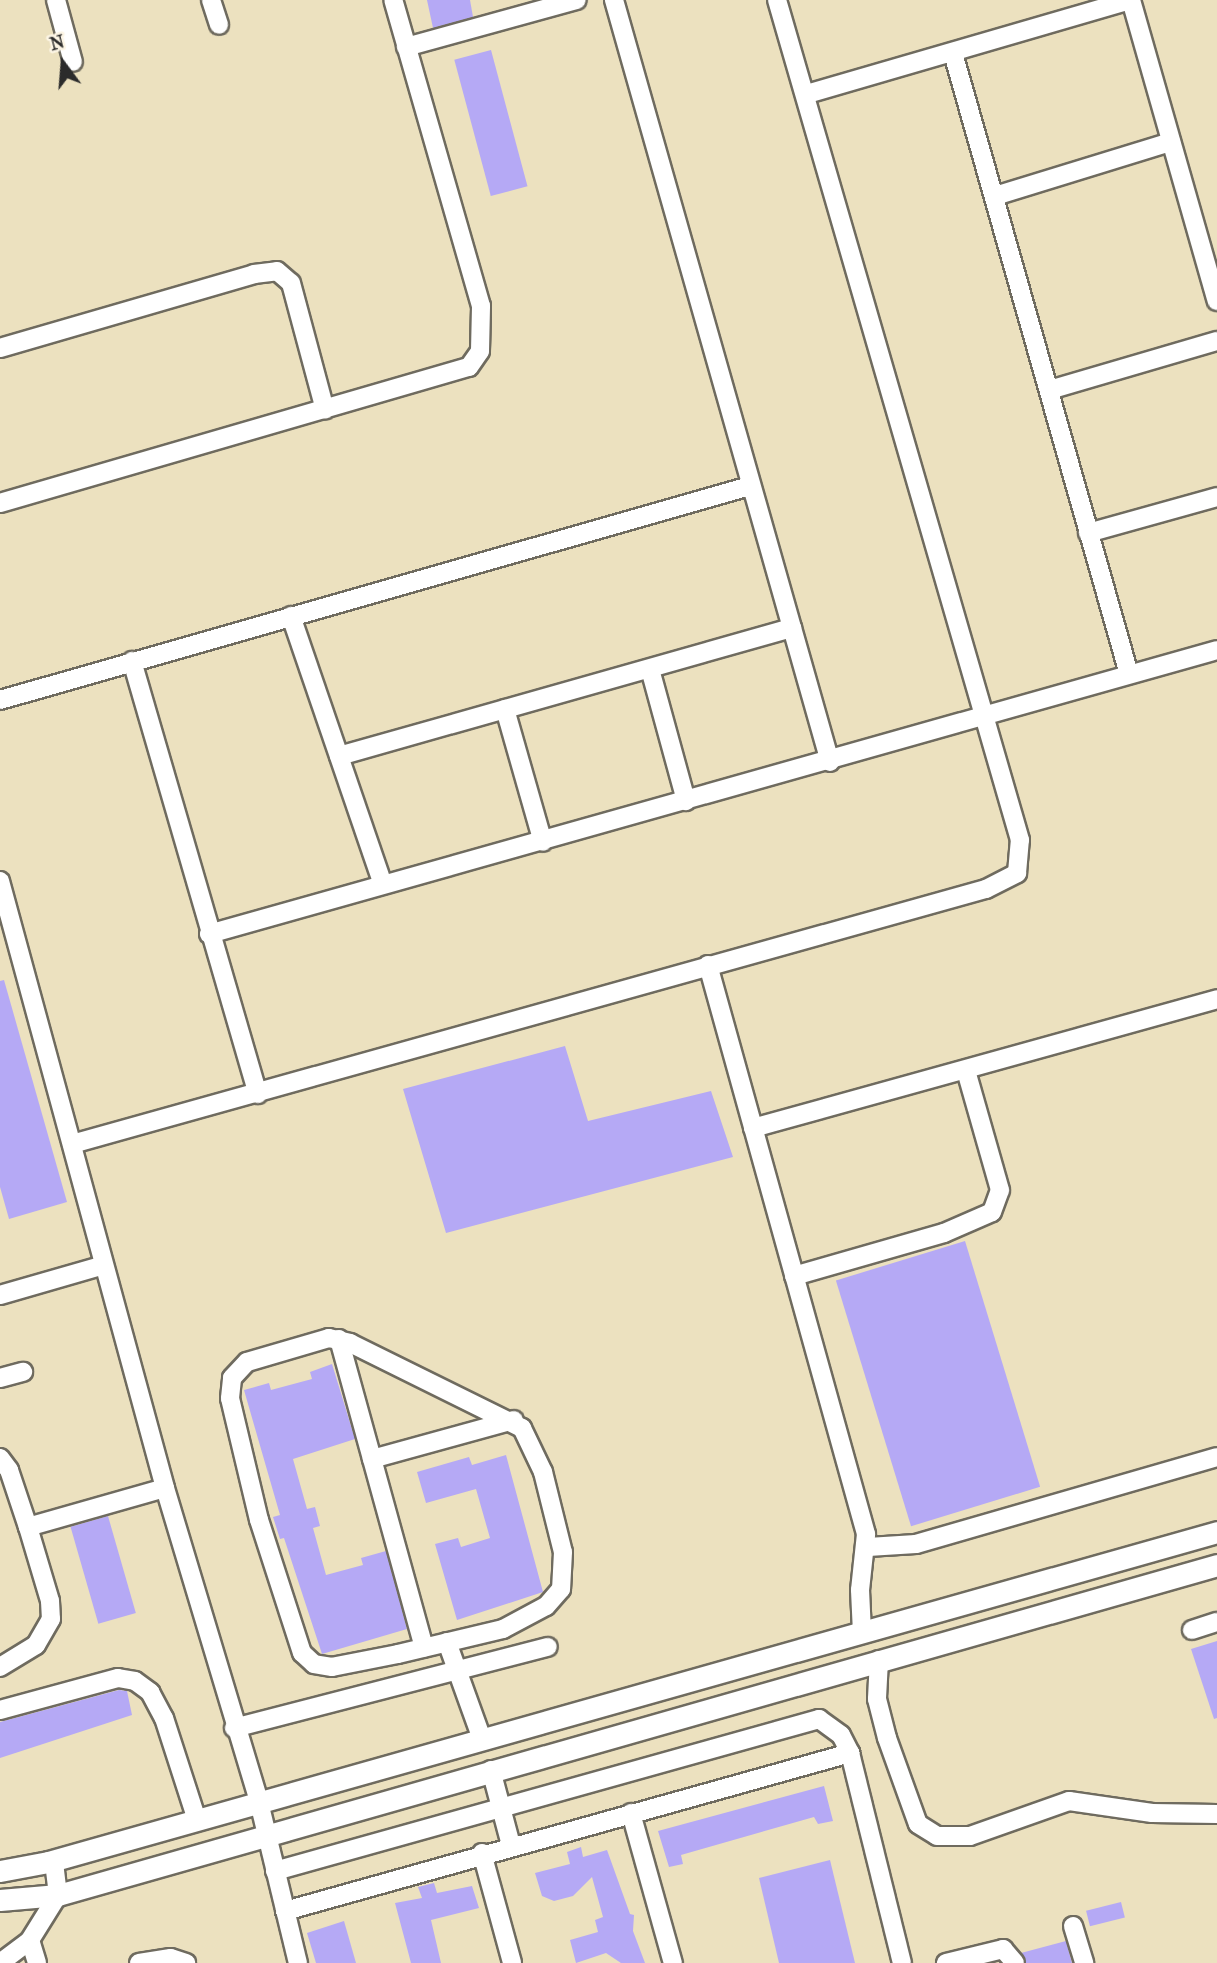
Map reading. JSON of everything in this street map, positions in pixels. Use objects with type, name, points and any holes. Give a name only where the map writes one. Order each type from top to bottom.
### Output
[{"type":"street","points":[[56,0],[73,62]]},
{"type":"street","points":[[211,0],[219,26]]},
{"type":"street","points":[[0,503],[442,378],[469,367],[480,351],[481,306],[393,0]]},
{"type":"street","points":[[406,47],[577,0]]},
{"type":"street","points":[[614,0],[830,762]]},
{"type":"street","points":[[72,1144],[986,889],[1017,873],[1020,840],[980,715],[807,94],[777,0]]},
{"type":"street","points":[[807,94],[1131,0],[1217,301]]},
{"type":"street","points":[[953,53],[1129,674]]},
{"type":"street","points":[[995,196],[1171,142]]},
{"type":"street","points":[[0,348],[254,274],[277,271],[291,282],[326,410]]},
{"type":"street","points":[[1049,390],[1217,341]]},
{"type":"street","points":[[0,700],[750,486]]},
{"type":"street","points":[[1088,533],[1217,497]]},
{"type":"street","points":[[291,616],[383,884]]},
{"type":"street","points":[[339,756],[792,628]]},
{"type":"street","points":[[209,934],[830,762],[980,715],[1217,650]]},
{"type":"street","points":[[132,661],[209,934],[258,1094]]},
{"type":"street","points":[[650,669],[685,801]]},
{"type":"street","points":[[505,709],[543,842]]},
{"type":"street","points":[[0,881],[165,1488],[234,1728],[259,1802],[298,1963]]},
{"type":"street","points":[[708,965],[868,1547],[860,1590],[862,1632]]},
{"type":"street","points":[[753,1128],[966,1072],[1217,999]]},
{"type":"street","points":[[794,1276],[944,1233],[992,1212],[999,1190],[966,1072]]},
{"type":"street","points":[[0,1294],[104,1265]]},
{"type":"street","points":[[318,1339],[339,1339],[514,1420],[528,1436],[543,1472],[563,1552],[561,1589],[527,1620],[447,1642],[332,1667],[314,1664],[302,1653],[294,1635],[259,1520],[230,1398],[232,1378],[247,1362],[318,1339]]},
{"type":"street","points":[[339,1339],[424,1647]]},
{"type":"street","points":[[0,1378],[23,1371]]},
{"type":"street","points":[[372,1459],[514,1420]]},
{"type":"street","points":[[868,1547],[916,1544],[1217,1457]]},
{"type":"street","points":[[0,1458],[9,1471],[27,1527],[50,1601],[51,1619],[36,1646],[0,1667]]},
{"type":"street","points":[[27,1527],[165,1488]]},
{"type":"street","points":[[0,1871],[54,1860],[196,1817],[259,1802],[1217,1532]]},
{"type":"street","points":[[0,1900],[58,1895],[1217,1565]]},
{"type":"street","points":[[1192,1630],[1217,1622]]},
{"type":"street","points":[[447,1642],[482,1739]]},
{"type":"street","points":[[234,1728],[459,1673],[548,1647]]},
{"type":"street","points":[[879,1660],[877,1699],[887,1738],[918,1824],[937,1836],[970,1836],[1069,1801],[1152,1813],[1217,1814]]},
{"type":"street","points":[[0,1710],[118,1678],[135,1681],[150,1692],[164,1718],[196,1817]]},
{"type":"street","points":[[275,1871],[806,1721],[831,1724],[850,1753],[902,1963]]},
{"type":"street","points":[[285,1911],[482,1853],[850,1753]]},
{"type":"street","points":[[491,1770],[511,1845]]},
{"type":"street","points":[[631,1813],[673,1963]]},
{"type":"street","points":[[482,1853],[512,1963]]},
{"type":"street","points":[[0,1963],[30,1940],[58,1895],[54,1860]]},
{"type":"street","points":[[1073,1926],[1084,1963]]},
{"type":"street","points":[[30,1940],[37,1963]]},
{"type":"street","points":[[946,1963],[1003,1949],[1015,1963]]},
{"type":"street","points":[[139,1963],[172,1958],[186,1963]]},
{"type":"building","points":[[427,0],[470,0],[473,17],[433,28]]},
{"type":"building","points":[[491,50],[527,186],[491,196],[454,60]]},
{"type":"building","points":[[4,980],[67,1202],[9,1219],[0,1187],[0,981]]},
{"type":"building","points":[[565,1046],[588,1121],[711,1091],[733,1157],[446,1233],[403,1089]]},
{"type":"building","points":[[965,1241],[1040,1487],[911,1526],[836,1280]]},
{"type":"building","points":[[332,1364],[355,1439],[293,1459],[307,1509],[315,1507],[320,1526],[313,1528],[326,1575],[363,1565],[361,1558],[386,1551],[407,1629],[322,1654],[284,1538],[280,1539],[273,1517],[280,1515],[244,1390],[269,1383],[271,1390],[312,1379],[310,1372]]},
{"type":"building","points":[[506,1455],[543,1592],[457,1620],[435,1544],[458,1538],[461,1547],[490,1538],[476,1489],[426,1503],[417,1472],[469,1457],[472,1465]]},
{"type":"building","points":[[108,1516],[136,1613],[98,1624],[71,1527]]},
{"type":"building","points":[[1217,1641],[1217,1718],[1214,1719],[1191,1649]]},
{"type":"building","points":[[119,1690],[127,1691],[132,1715],[0,1758],[0,1722]]},
{"type":"building","points":[[824,1786],[833,1821],[818,1824],[814,1817],[681,1855],[683,1864],[669,1867],[658,1831]]},
{"type":"building","points":[[581,1847],[583,1857],[607,1850],[630,1914],[634,1915],[633,1931],[645,1963],[621,1963],[606,1953],[576,1963],[570,1940],[598,1932],[595,1920],[603,1917],[592,1877],[573,1896],[554,1901],[542,1896],[535,1873],[570,1864],[567,1852]]},
{"type":"building","points":[[830,1860],[855,1963],[779,1963],[759,1878]]},
{"type":"building","points":[[434,1883],[437,1893],[472,1886],[479,1908],[431,1920],[441,1963],[411,1963],[395,1903],[422,1898],[418,1887]]},
{"type":"building","points":[[1121,1902],[1125,1918],[1090,1926],[1086,1911]]},
{"type":"building","points":[[344,1921],[356,1963],[316,1963],[307,1933]]},
{"type":"building","points":[[1066,1941],[1072,1963],[1026,1963],[1021,1953]]}]
